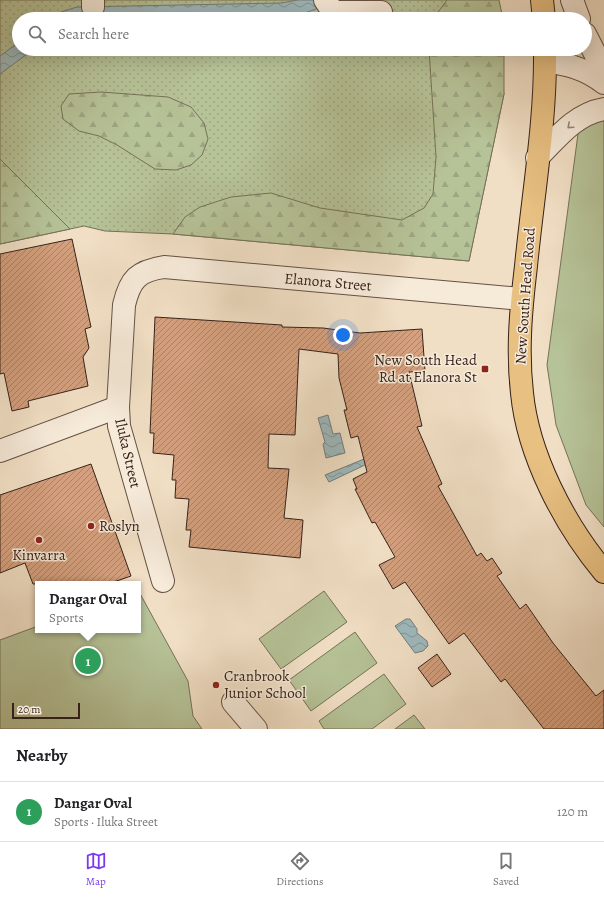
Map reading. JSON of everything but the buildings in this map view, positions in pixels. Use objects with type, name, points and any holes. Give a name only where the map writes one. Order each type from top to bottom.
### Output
[{"type":"main road","points":[[542,0],[543,12]]},
{"type":"main road","name":"New South Head Road","points":[[545,56],[545,95],[522,299],[519,357],[522,394],[531,436],[546,480],[573,528],[604,572]]},
{"type":"street","points":[[572,0],[576,12]]},
{"type":"street","points":[[327,3],[333,12],[381,12]]},
{"type":"street","points":[[592,49],[604,71]]},
{"type":"street","points":[[548,56],[592,74],[604,83]]},
{"type":"street","points":[[537,158],[575,121],[587,114],[604,109]]},
{"type":"street","name":"Elanora Street","points":[[136,277],[149,270],[164,267],[522,299]]},
{"type":"street","name":"Iluka Street","points":[[136,277],[128,290],[124,305],[118,407],[123,442],[163,581]]},
{"type":"street","points":[[0,451],[118,407]]},
{"type":"street","points":[[233,702],[256,729]]},
{"type":"green space","points":[[0,0],[489,0],[491,12],[12,12],[12,56],[498,56],[504,94],[469,261],[173,234],[105,231],[84,226],[0,244]]},
{"type":"green space","points":[[447,0],[499,0],[502,12],[438,12]]},
{"type":"green space","points":[[429,56],[504,56],[504,94],[469,261],[173,234],[185,217],[200,207],[231,197],[271,193],[320,208],[402,220],[424,208],[433,194],[436,157]]},
{"type":"green space","points":[[101,92],[168,97],[191,107],[204,123],[208,139],[202,155],[191,165],[176,170],[155,169],[117,145],[99,136],[79,131],[63,119],[61,106],[69,94]]},
{"type":"green space","points":[[604,101],[604,527],[586,505],[556,425],[547,365],[578,134]]},
{"type":"green space","points":[[0,159],[70,229],[0,244]]},
{"type":"green space","points":[[324,591],[347,622],[281,669],[259,639]]},
{"type":"green space","points":[[141,595],[188,681],[193,716],[202,729],[0,729],[0,640],[35,627],[35,633],[141,633]]},
{"type":"green space","points":[[355,632],[377,663],[311,711],[289,680]]},
{"type":"green space","points":[[384,674],[406,704],[372,729],[324,729],[319,721]]},
{"type":"green space","points":[[414,715],[425,729],[395,729]]},
{"type":"water","points":[[298,0],[340,0],[308,12],[61,12],[77,7],[281,3]]},
{"type":"water","points":[[12,47],[12,56],[24,56],[0,74],[0,56]]},
{"type":"water","points":[[328,415],[333,434],[340,433],[345,453],[326,458],[323,444],[325,442],[318,418]]},
{"type":"water","points":[[364,459],[367,464],[329,482],[325,475]]},
{"type":"water","points":[[406,619],[410,619],[417,629],[417,633],[427,641],[428,646],[423,651],[415,653],[395,626]]},
{"type":"place","name":"New South Head Rd at Elanora St","points":[[485,369]]},
{"type":"place","name":"Roslyn","points":[[91,526]]},
{"type":"place","name":"Kinvarra","points":[[39,540]]},
{"type":"place","name":"Dangar Oval","points":[[88,661]]},
{"type":"place","name":"Cranbrook Junior School","points":[[216,685]]}]
